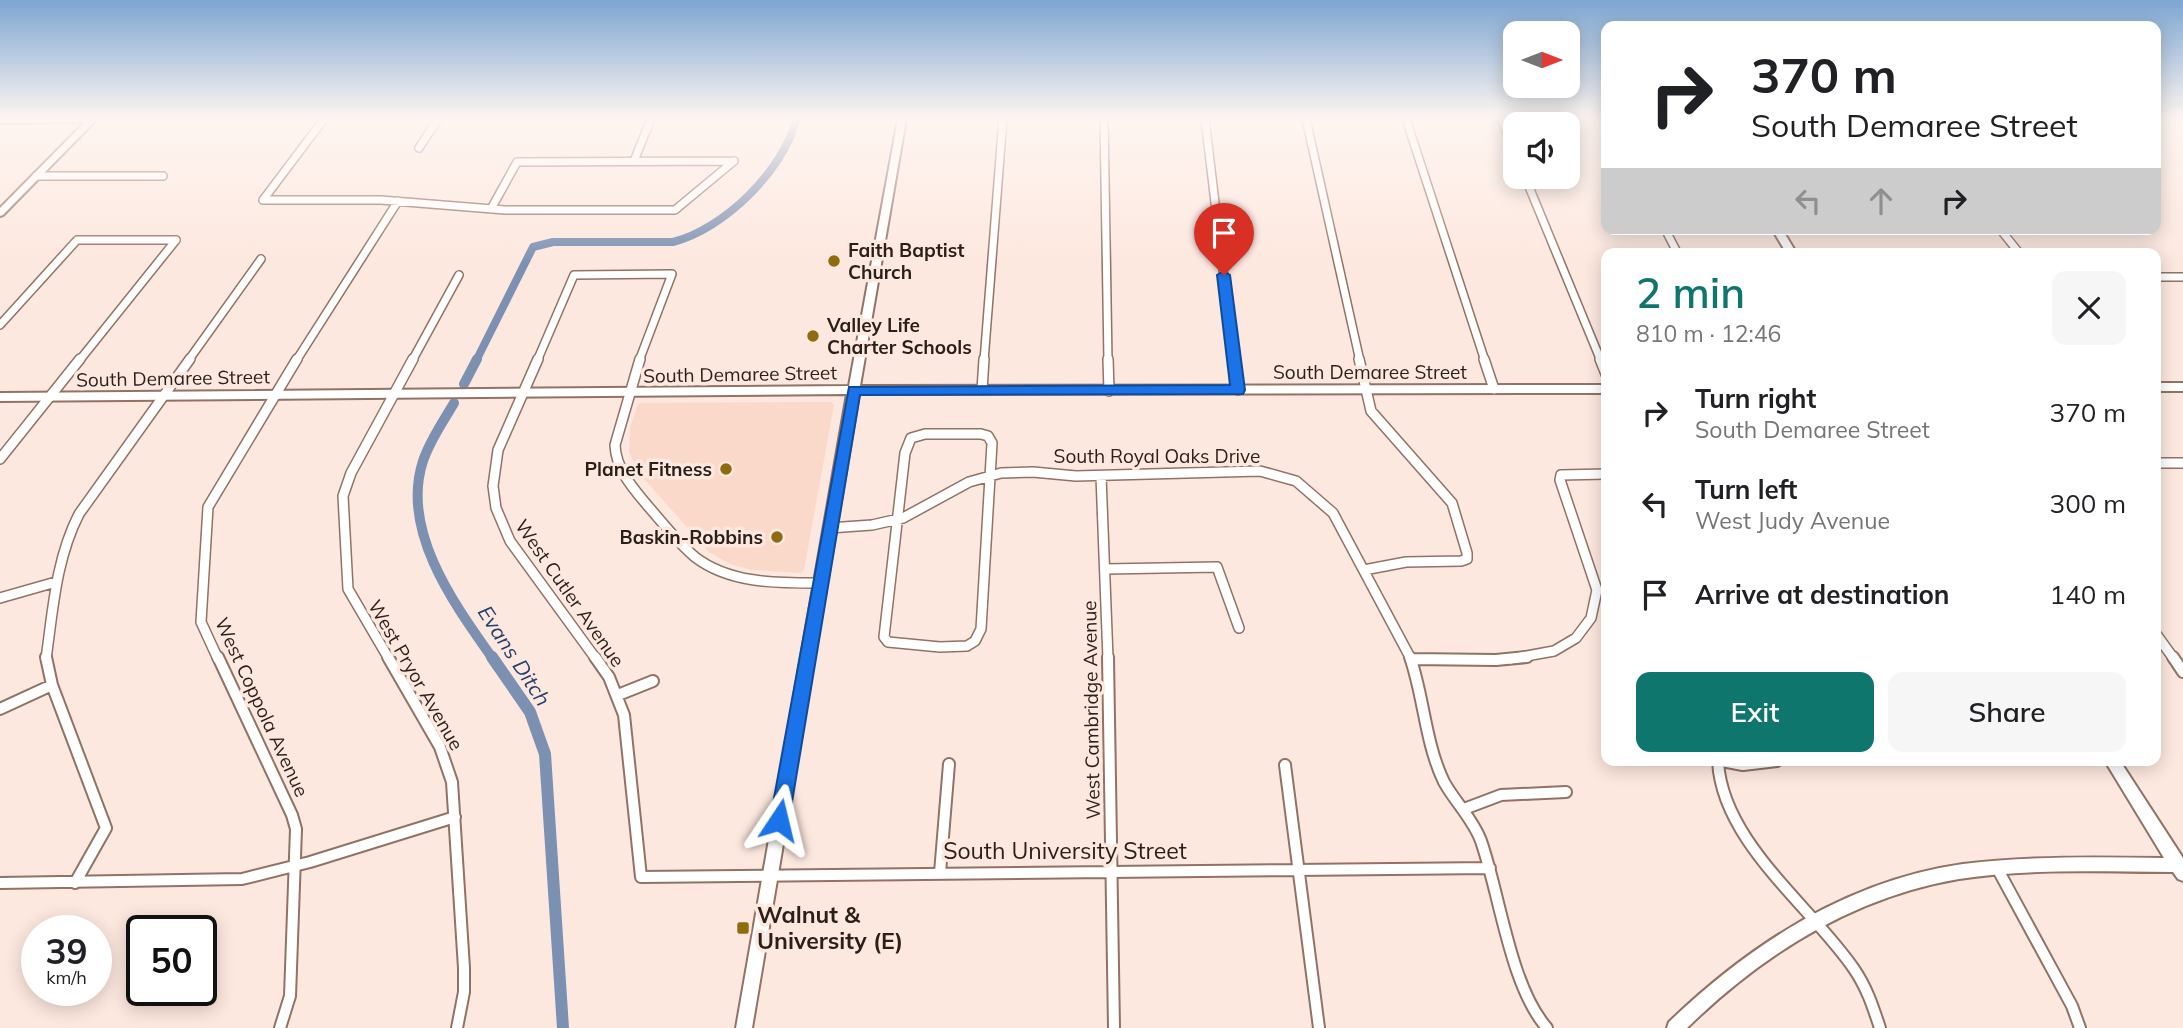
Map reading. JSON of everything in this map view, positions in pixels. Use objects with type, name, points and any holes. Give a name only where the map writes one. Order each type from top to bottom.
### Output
[{"type":"main road","points":[[1,212],[46,167]]},
{"type":"main road","points":[[744,1028],[894,167]]},
{"type":"main road","points":[[2161,387],[2183,387]]},
{"type":"main road","name":"South Demaree Street","points":[[0,397],[854,390],[1601,389]]},
{"type":"main road","points":[[2115,766],[2181,868]]},
{"type":"main road","points":[[1675,1028],[1697,1005],[1747,964],[1814,920],[1876,894],[1920,881],[1997,868],[2181,868]]},
{"type":"street","points":[[288,167],[263,200],[398,201],[491,209],[675,210],[727,167]]},
{"type":"street","points":[[491,209],[514,167]]},
{"type":"street","points":[[982,390],[999,167]]},
{"type":"street","points":[[1105,167],[1110,391]]},
{"type":"street","points":[[1211,167],[1238,390]]},
{"type":"street","points":[[1317,167],[1371,411],[1452,503],[1467,554],[1467,559],[1406,562],[1364,570]]},
{"type":"street","points":[[1421,167],[1493,389]]},
{"type":"street","points":[[36,177],[163,176]]},
{"type":"street","points":[[1530,189],[1601,362]]},
{"type":"street","name":"West Coppola Avenue","points":[[280,1028],[290,996],[296,829],[292,815],[206,634],[200,612],[208,507],[214,491],[398,201]]},
{"type":"street","points":[[0,325],[77,240],[176,240],[0,459]]},
{"type":"street","points":[[75,883],[106,828],[52,685],[46,660],[56,582],[71,527],[261,259]]},
{"type":"street","name":"West Cutler Avenue","points":[[630,392],[672,274],[574,275],[498,450],[492,474],[494,500],[500,522],[510,541],[609,677],[618,695],[624,715],[641,877]]},
{"type":"street","name":"West Pryor Avenue","points":[[457,1028],[464,992],[464,968],[452,782],[440,747],[348,589],[344,496],[351,473],[459,275]]},
{"type":"street","points":[[2161,277],[2183,277]]},
{"type":"street","points":[[630,392],[618,427],[615,456],[624,475],[694,556],[722,572],[751,581],[820,583]]},
{"type":"street","points":[[925,433],[988,436],[992,443],[989,475],[981,629],[978,638],[967,646],[903,645],[888,642],[884,637],[897,519],[905,453],[911,438],[925,433]]},
{"type":"street","points":[[2161,463],[2183,463]]},
{"type":"street","name":"South Royal Oaks Drive","points":[[829,528],[860,527],[913,514],[968,483],[989,475],[1049,472],[1101,475],[1260,471],[1296,481],[1319,499]]},
{"type":"street","points":[[1411,659],[1524,658],[1549,654],[1570,644],[1585,632],[1597,604],[1597,590],[1560,480],[1561,475],[1601,474]]},
{"type":"street","name":"West Cambridge Avenue","points":[[1101,475],[1106,569],[1114,1028]]},
{"type":"street","points":[[1319,499],[1333,513],[1411,659],[1435,757],[1445,783],[1464,809],[1480,839],[1520,977],[1540,1020],[1547,1028]]},
{"type":"street","points":[[1106,569],[1217,567],[1238,628]]},
{"type":"street","points":[[0,598],[56,582]]},
{"type":"street","points":[[2161,641],[2183,672]]},
{"type":"street","name":"West Cutler Avenue","points":[[618,695],[653,681]]},
{"type":"street","points":[[0,709],[52,685]]},
{"type":"street","points":[[940,873],[949,764]]},
{"type":"street","points":[[1285,765],[1319,1028]]},
{"type":"street","points":[[1721,766],[1725,796],[1739,828],[1757,855],[1814,920],[1864,987],[1880,1028]]},
{"type":"street","points":[[1464,809],[1478,801],[1511,793],[1566,792]]},
{"type":"street","points":[[0,884],[242,879],[295,866],[455,817]]},
{"type":"street","name":"South University Street","points":[[641,877],[1490,868]]},
{"type":"street","points":[[1997,868],[2072,1006],[2080,1028]]},
{"type":"shaded area","points":[[831,402],[834,405],[804,570],[801,573],[751,570],[730,564],[709,552],[638,472],[629,452],[630,427],[638,404],[641,403]]},
{"type":"waterway","name":"Evans Ditch","points":[[477,359],[533,247],[553,242],[673,242],[712,225],[731,211],[749,195],[773,167]]},
{"type":"waterway","name":"Evans Ditch","points":[[464,384],[477,359]]},
{"type":"waterway","name":"Evans Ditch","points":[[454,403],[423,461],[418,487],[419,514],[435,566],[448,591],[493,659]]},
{"type":"waterway","name":"Evans Ditch","points":[[492,657],[530,712],[545,754],[563,1028]]},
{"type":"place","name":"Faith Baptist Church","points":[[834,261]]},
{"type":"place","name":"Valley Life Charter Schools","points":[[813,336]]},
{"type":"place","name":"Planet Fitness","points":[[726,469]]},
{"type":"place","name":"Baskin-Robbins","points":[[777,537]]},
{"type":"place","name":"Walnut & University (E)","points":[[743,928]]},
{"type":"route","points":[[779,820],[854,390],[1238,390],[1224,275]]}]
